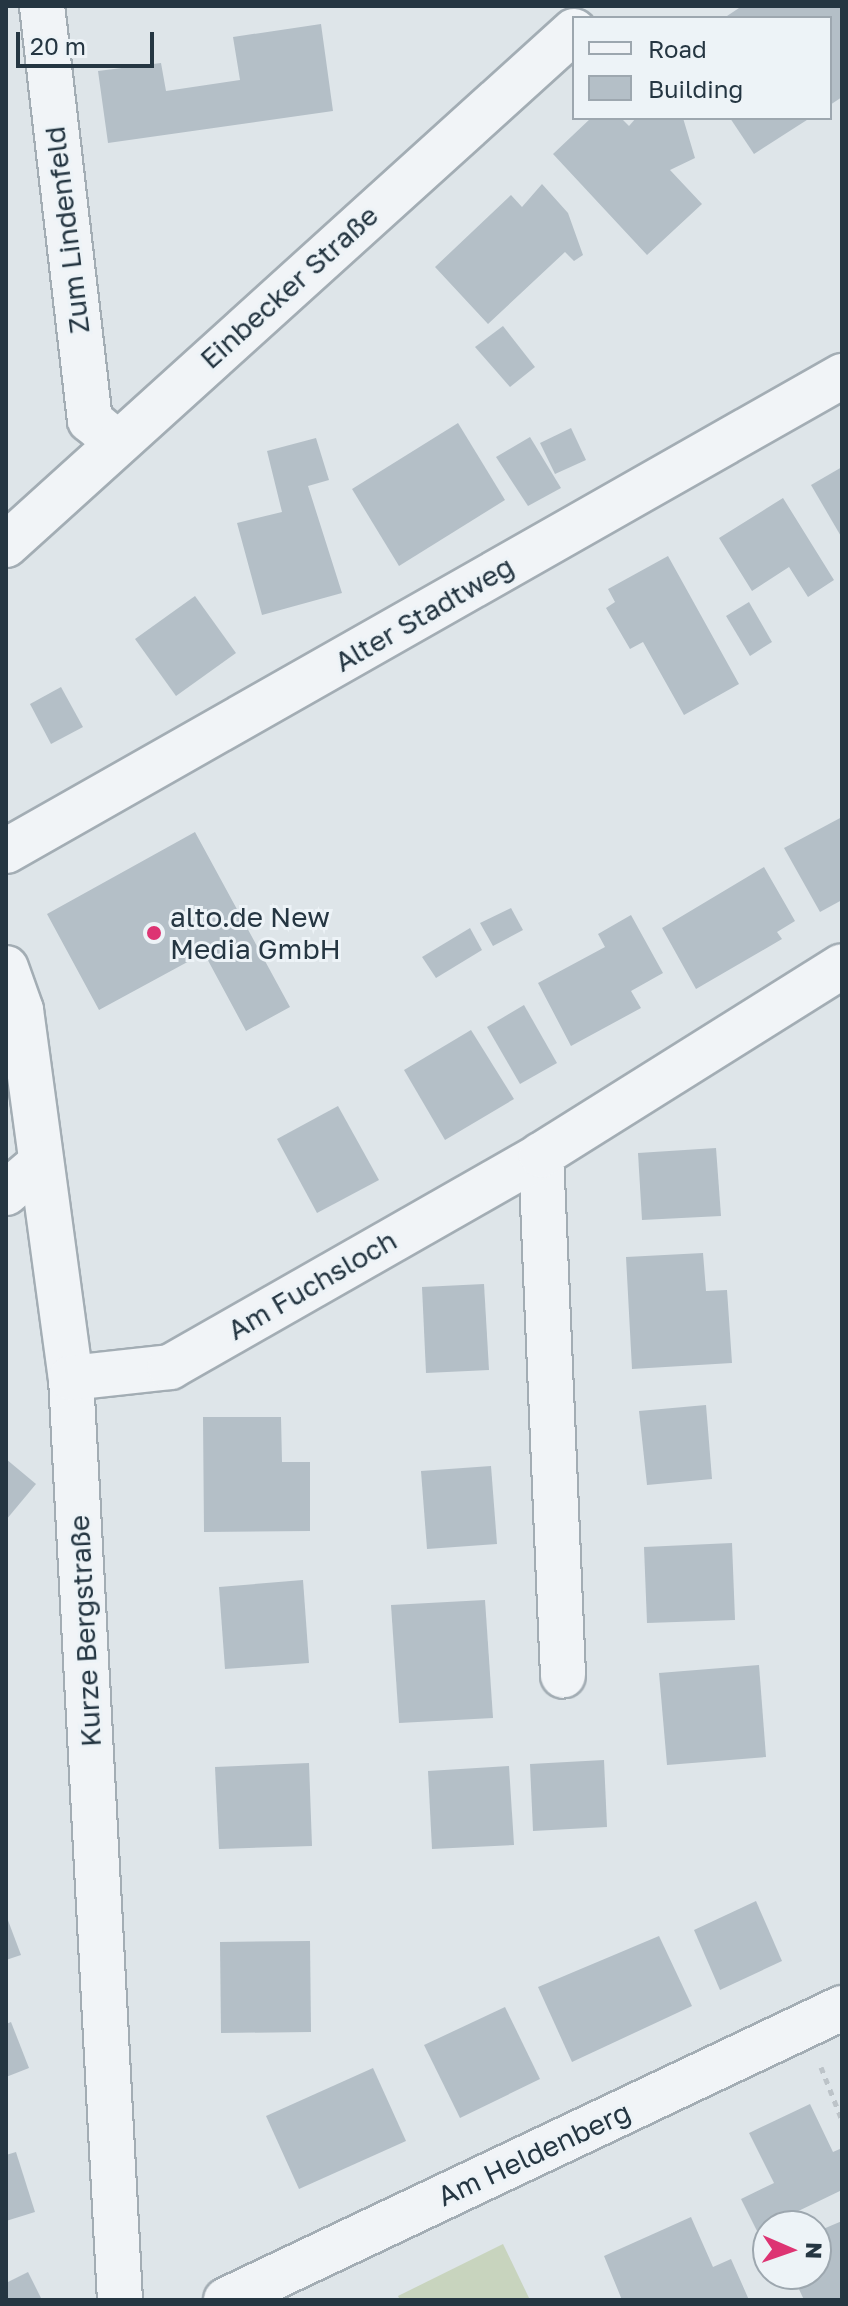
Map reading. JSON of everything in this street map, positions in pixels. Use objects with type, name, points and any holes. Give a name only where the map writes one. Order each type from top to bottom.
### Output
[{"type":"street","name":"Zum Lindenfeld","points":[[42,6],[90,420],[116,442]]},
{"type":"street","name":"Einbecker Straße","points":[[6,545],[116,442],[572,33]]},
{"type":"street","name":"Alter Stadtweg","points":[[6,851],[842,376]]},
{"type":"street","name":"Am Fuchsloch","points":[[71,1378],[170,1367],[541,1155],[842,966]]},
{"type":"street","name":"Kurze Bergstraße","points":[[6,968],[21,1010],[71,1378],[120,2300]]},
{"type":"street","points":[[541,1155],[563,1676]]},
{"type":"street","points":[[6,1193],[41,1163]]},
{"type":"street","name":"Am Heldenberg","points":[[226,2300],[823,2017]]},
{"type":"path","points":[[823,2017],[842,2120]]},
{"type":"green space","points":[[503,2244],[530,2300],[400,2300],[398,2296]]},
{"type":"building","points":[[742,6],[842,6],[842,97],[832,104],[832,16],[727,16]]},
{"type":"building","points":[[321,24],[333,111],[108,143],[98,71],[161,63],[166,91],[240,80],[233,37]]},
{"type":"building","points":[[589,120],[623,120],[629,126],[634,120],[684,120],[695,158],[670,170],[702,204],[647,255],[553,154]]},
{"type":"building","points":[[731,120],[807,120],[754,154]]},
{"type":"building","points":[[542,184],[568,213],[583,255],[574,261],[565,252],[488,324],[435,267],[511,195],[522,207]]},
{"type":"building","points":[[503,326],[535,367],[510,387],[475,347]]},
{"type":"building","points":[[458,423],[505,500],[399,566],[352,489]]},
{"type":"building","points":[[571,428],[586,460],[555,474],[540,443]]},
{"type":"building","points":[[530,437],[561,488],[528,506],[496,457]]},
{"type":"building","points":[[316,438],[329,480],[308,486],[342,593],[262,615],[237,523],[282,512],[267,451]]},
{"type":"building","points":[[842,467],[842,538],[811,485]]},
{"type":"building","points":[[783,498],[834,580],[808,597],[789,567],[752,591],[719,538]]},
{"type":"building","points":[[668,556],[739,684],[684,715],[643,642],[630,649],[606,608],[615,602],[608,589]]},
{"type":"building","points":[[195,596],[236,653],[176,696],[135,639]]},
{"type":"building","points":[[749,602],[772,642],[750,656],[726,616]]},
{"type":"building","points":[[61,687],[83,727],[51,744],[30,704]]},
{"type":"building","points":[[842,817],[842,900],[820,912],[784,848]]},
{"type":"building","name":"alto.de New Media GmbH","points":[[195,832],[290,1007],[246,1031],[204,953],[99,1010],[47,914]]},
{"type":"building","points":[[764,867],[795,921],[777,932],[782,939],[696,989],[662,928]]},
{"type":"building","points":[[511,908],[523,930],[493,946],[480,923]]},
{"type":"building","points":[[631,915],[663,973],[631,991],[641,1008],[571,1046],[538,983],[605,947],[598,934]]},
{"type":"building","points":[[470,928],[482,950],[436,978],[422,957]]},
{"type":"building","points":[[524,1005],[557,1063],[520,1084],[487,1027]]},
{"type":"building","points":[[471,1030],[514,1099],[445,1140],[404,1070]]},
{"type":"building","points":[[338,1106],[379,1180],[317,1213],[277,1139]]},
{"type":"building","points":[[716,1148],[721,1216],[642,1220],[638,1153]]},
{"type":"building","points":[[703,1253],[706,1291],[727,1290],[732,1363],[632,1369],[626,1257]]},
{"type":"building","points":[[484,1284],[489,1370],[426,1373],[422,1287]]},
{"type":"building","points":[[706,1405],[712,1479],[647,1485],[639,1411]]},
{"type":"building","points":[[203,1417],[281,1417],[282,1462],[310,1462],[310,1531],[204,1532]]},
{"type":"building","points":[[6,1459],[36,1484],[6,1520]]},
{"type":"building","points":[[491,1466],[497,1544],[427,1549],[421,1471]]},
{"type":"building","points":[[732,1543],[735,1620],[647,1623],[644,1547]]},
{"type":"building","points":[[303,1580],[309,1663],[225,1669],[219,1587]]},
{"type":"building","points":[[485,1600],[493,1718],[399,1723],[391,1605]]},
{"type":"building","points":[[759,1665],[766,1757],[667,1765],[659,1673]]},
{"type":"building","points":[[604,1760],[607,1827],[533,1831],[530,1764]]},
{"type":"building","points":[[309,1763],[312,1846],[219,1849],[215,1767]]},
{"type":"building","points":[[509,1766],[514,1845],[432,1849],[428,1771]]},
{"type":"building","points":[[756,1901],[782,1961],[720,1990],[694,1930]]},
{"type":"building","points":[[6,1915],[21,1955],[6,1960]]},
{"type":"building","points":[[659,1936],[692,2006],[572,2062],[538,1987]]},
{"type":"building","points":[[310,1941],[311,2032],[221,2033],[220,1942]]},
{"type":"building","points":[[505,2007],[540,2079],[460,2118],[424,2045]]},
{"type":"building","points":[[11,2022],[29,2068],[6,2077],[6,2024]]},
{"type":"building","points":[[373,2068],[406,2141],[299,2189],[266,2116]]},
{"type":"building","points":[[810,2104],[833,2152],[842,2148],[842,2190],[801,2210],[752,2210],[752,2221],[741,2199],[774,2183],[749,2133]]},
{"type":"building","points":[[16,2152],[35,2212],[6,2221],[6,2155]]},
{"type":"building","points":[[691,2217],[713,2267],[731,2259],[749,2300],[622,2300],[604,2256]]},
{"type":"building","points":[[842,2221],[842,2300],[804,2300],[799,2290],[832,2290],[832,2225]]},
{"type":"building","points":[[28,2272],[42,2300],[6,2300],[6,2283]]},
{"type":"place","name":"alto.de New Media GmbH","points":[[154,933]]}]
